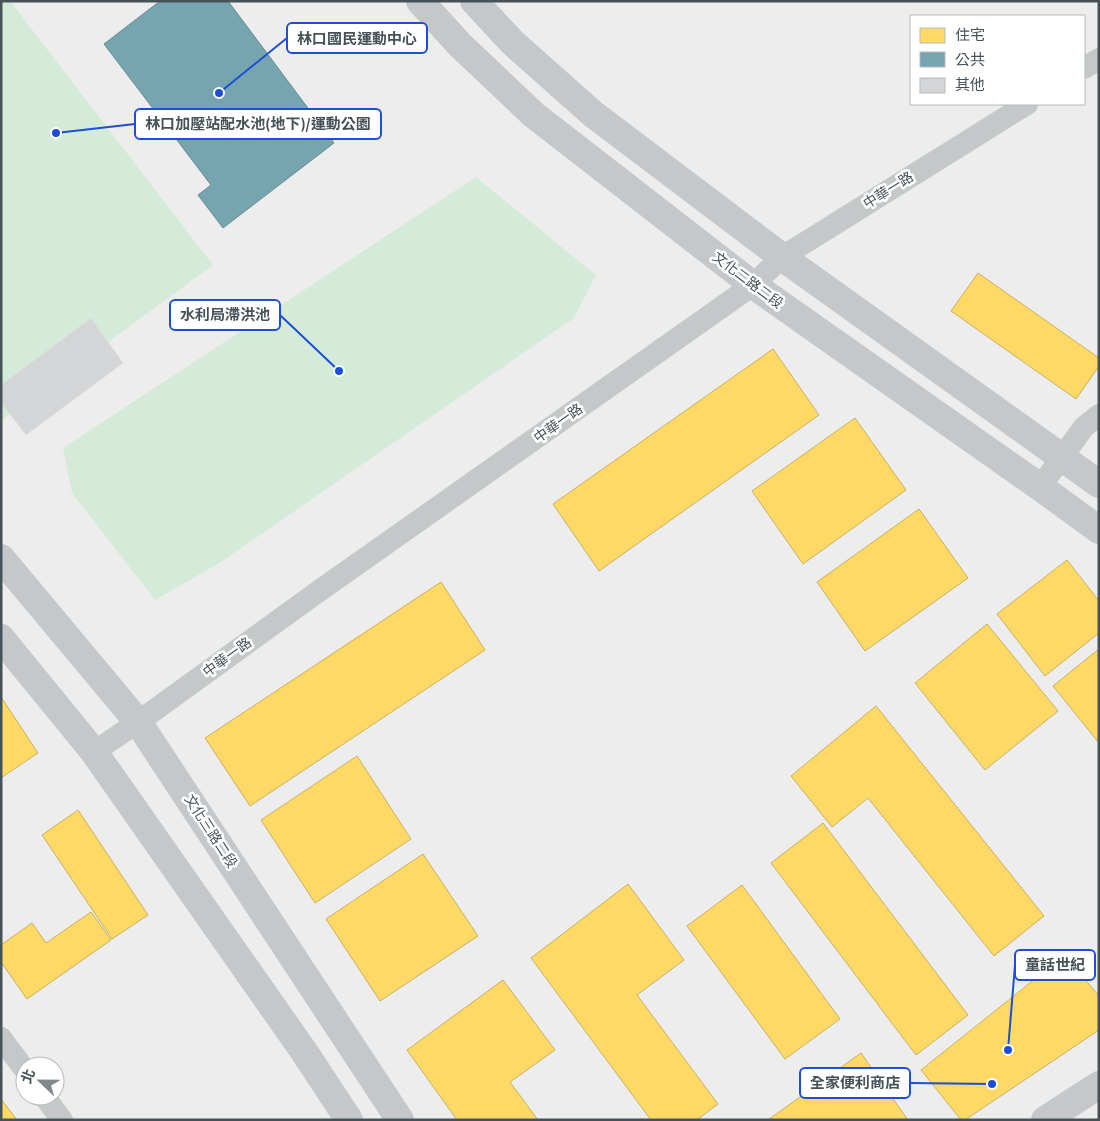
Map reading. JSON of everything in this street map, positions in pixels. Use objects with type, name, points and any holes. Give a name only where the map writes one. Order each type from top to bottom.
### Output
[{"type":"street","name":"文化二路二段","points":[[420,1],[460,45],[534,114],[753,285],[1099,530]]},
{"type":"street","points":[[474,1],[512,42],[592,114],[782,257],[1099,484]]},
{"type":"street","points":[[1085,67],[1099,58]]},
{"type":"street","name":"中華一路","points":[[94,752],[753,285],[782,257],[1025,105]]},
{"type":"street","points":[[1040,487],[1084,427],[1099,415]]},
{"type":"street","name":"文化三路二段","points":[[1,558],[138,722],[400,1120]]},
{"type":"street","points":[[1,638],[94,752],[305,1053],[349,1120]]},
{"type":"street","points":[[1,1038],[15,1057]]},
{"type":"street","points":[[1045,1120],[1099,1085]]},
{"type":"street","points":[[52,1106],[62,1120]]},
{"type":"green space","points":[[1,1],[10,1],[213,265],[1,421]]},
{"type":"green space","points":[[476,177],[596,275],[574,318],[221,562],[155,600],[72,493],[63,448]]},
{"type":"building: 住宅","points":[[978,273],[1099,358],[1099,366],[1076,399],[951,311]]},
{"type":"building: 住宅","points":[[773,349],[819,415],[599,571],[553,504]]},
{"type":"building: 住宅","points":[[855,418],[906,490],[803,564],[752,491]]},
{"type":"building: 住宅","points":[[919,509],[968,578],[865,651],[817,582]]},
{"type":"building: 住宅","points":[[1067,560],[1099,601],[1099,633],[1045,676],[997,614]]},
{"type":"building: 住宅","points":[[441,582],[485,650],[250,806],[205,738]]},
{"type":"building: 住宅","points":[[987,624],[1058,711],[985,770],[915,683]]},
{"type":"building: 住宅","points":[[1099,649],[1099,743],[1053,686]]},
{"type":"building: 住宅","points":[[1,697],[38,753],[1,778]]},
{"type":"building: 住宅","points":[[876,706],[1044,916],[994,956],[868,798],[832,827],[791,776]]},
{"type":"building: 住宅","points":[[357,756],[411,839],[315,903],[261,820]]},
{"type":"building: 住宅","points":[[78,810],[148,915],[112,939],[42,835]]},
{"type":"building: 住宅","points":[[823,823],[968,1015],[916,1055],[771,863]]},
{"type":"building: 住宅","points":[[423,854],[478,936],[380,1001],[326,919]]},
{"type":"building: 住宅","points":[[628,884],[684,960],[637,995],[718,1104],[697,1120],[651,1120],[531,958]]},
{"type":"building: 住宅","points":[[742,885],[840,1019],[785,1059],[687,926]]},
{"type":"building: 住宅","points":[[91,912],[111,940],[27,999],[1,962],[1,945],[32,923],[46,943]]},
{"type":"building: 住宅","points":[[1065,955],[1099,996],[1099,1030],[965,1120],[961,1120],[921,1070]]},
{"type":"building: 住宅","points":[[503,980],[555,1050],[510,1082],[538,1120],[457,1120],[407,1050]]},
{"type":"building: 住宅","points":[[861,1053],[908,1120],[768,1120]]},
{"type":"building: 住宅","points":[[1,1099],[17,1120],[1,1120]]},
{"type":"building: 公共","points":[[160,1],[228,1],[334,143],[223,228],[198,195],[211,185],[104,44]]},
{"type":"building: 其他","points":[[91,318],[123,363],[26,435],[1,402],[1,385]]},
{"type":"place","name":"林口國民運動中心","points":[[219,93]]},
{"type":"place","name":"林口加壓站配水池(地下)/運動公園","points":[[56,133]]},
{"type":"place","name":"水利局滯洪池","points":[[339,371]]},
{"type":"place","name":"童話世紀","points":[[1008,1050]]},
{"type":"place","name":"全家便利商店","points":[[992,1084]]}]
